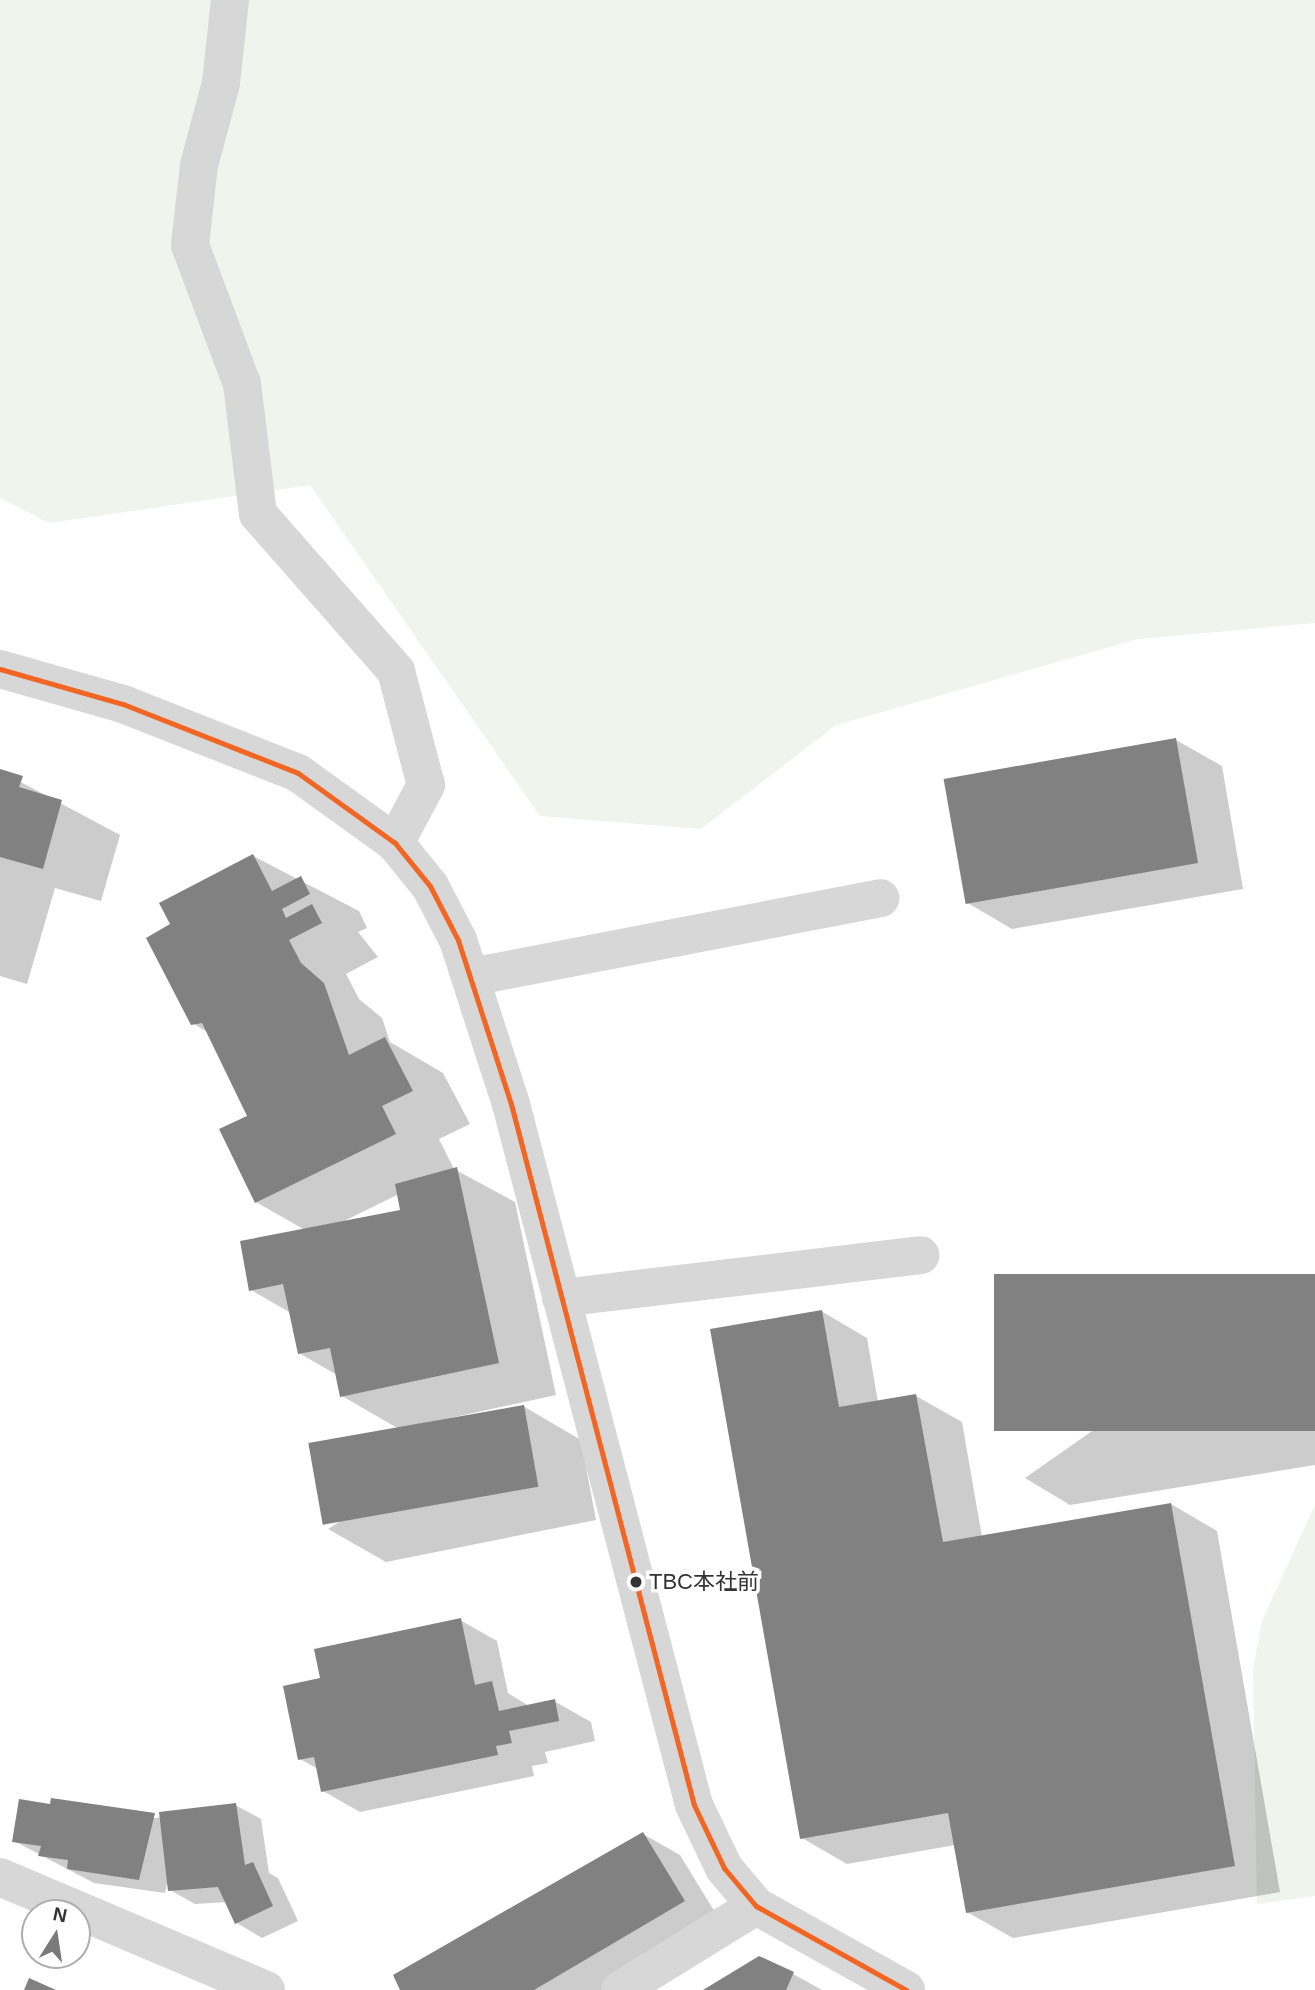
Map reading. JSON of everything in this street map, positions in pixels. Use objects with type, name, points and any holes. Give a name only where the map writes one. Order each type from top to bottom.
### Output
[{"type":"street","points":[[230,0],[221,83],[199,165],[190,245],[242,384],[258,514],[396,671],[426,785],[395,843]]},
{"type":"street","points":[[0,669],[123,704],[298,773],[395,843],[430,886],[471,977],[511,1104],[694,1805],[724,1868],[756,1906],[906,1990]]},
{"type":"street","points":[[471,977],[880,898]]},
{"type":"street","points":[[561,1298],[920,1255]]},
{"type":"street","points":[[0,1877],[266,1990]]},
{"type":"street","points":[[620,1990],[756,1906]]},
{"type":"shaded area","points":[[0,0],[1315,0],[1315,623],[1138,639],[836,725],[701,829],[540,816],[310,485],[49,523],[0,498]]},
{"type":"shaded area","points":[[1315,1505],[1315,1896],[1257,1904],[1253,1669],[1262,1621]]},
{"type":"building","points":[[1176,738],[1198,863],[966,904],[944,779]]},
{"type":"building","points":[[0,769],[23,776],[19,787],[62,800],[43,869],[0,857]]},
{"type":"building","points":[[253,854],[272,891],[301,876],[310,894],[282,909],[286,918],[312,904],[322,923],[289,940],[301,963],[324,983],[349,1055],[385,1037],[413,1091],[382,1106],[396,1134],[255,1203],[219,1129],[247,1116],[202,1023],[191,1025],[146,938],[170,924],[159,903]]},
{"type":"building","points":[[457,1167],[499,1363],[340,1397],[330,1348],[298,1354],[283,1284],[249,1291],[240,1241],[400,1210],[395,1184]]},
{"type":"building","points":[[994,1274],[1315,1274],[1315,1431],[994,1431]]},
{"type":"building","points":[[822,1310],[839,1407],[916,1394],[943,1542],[1171,1503],[1235,1866],[966,1913],[948,1813],[800,1839],[710,1329]]},
{"type":"building","points":[[524,1405],[538,1487],[323,1525],[308,1443]]},
{"type":"building","points":[[461,1618],[475,1685],[492,1681],[499,1711],[555,1699],[559,1721],[509,1731],[512,1743],[496,1746],[498,1755],[321,1792],[314,1757],[298,1760],[283,1686],[320,1678],[314,1649]]},
{"type":"building","points":[[51,1798],[155,1813],[139,1880],[67,1869],[68,1860],[38,1856],[41,1846],[12,1842],[19,1799],[50,1804]]},
{"type":"building","points":[[236,1803],[245,1865],[253,1862],[273,1906],[235,1924],[218,1887],[168,1891],[159,1812]]},
{"type":"building","points":[[643,1832],[685,1901],[534,1990],[400,1990],[393,1975]]},
{"type":"building","points":[[759,1956],[794,1972],[786,1990],[703,1990]]},
{"type":"building","points":[[29,1978],[56,1990],[24,1990]]},
{"type":"transit line","points":[[0,669],[123,704],[298,773],[395,843],[430,886],[458,940],[511,1104],[694,1805],[724,1868],[756,1906],[906,1990]]},
{"type":"place","name":"TBC本社前","points":[[636,1582]]}]
